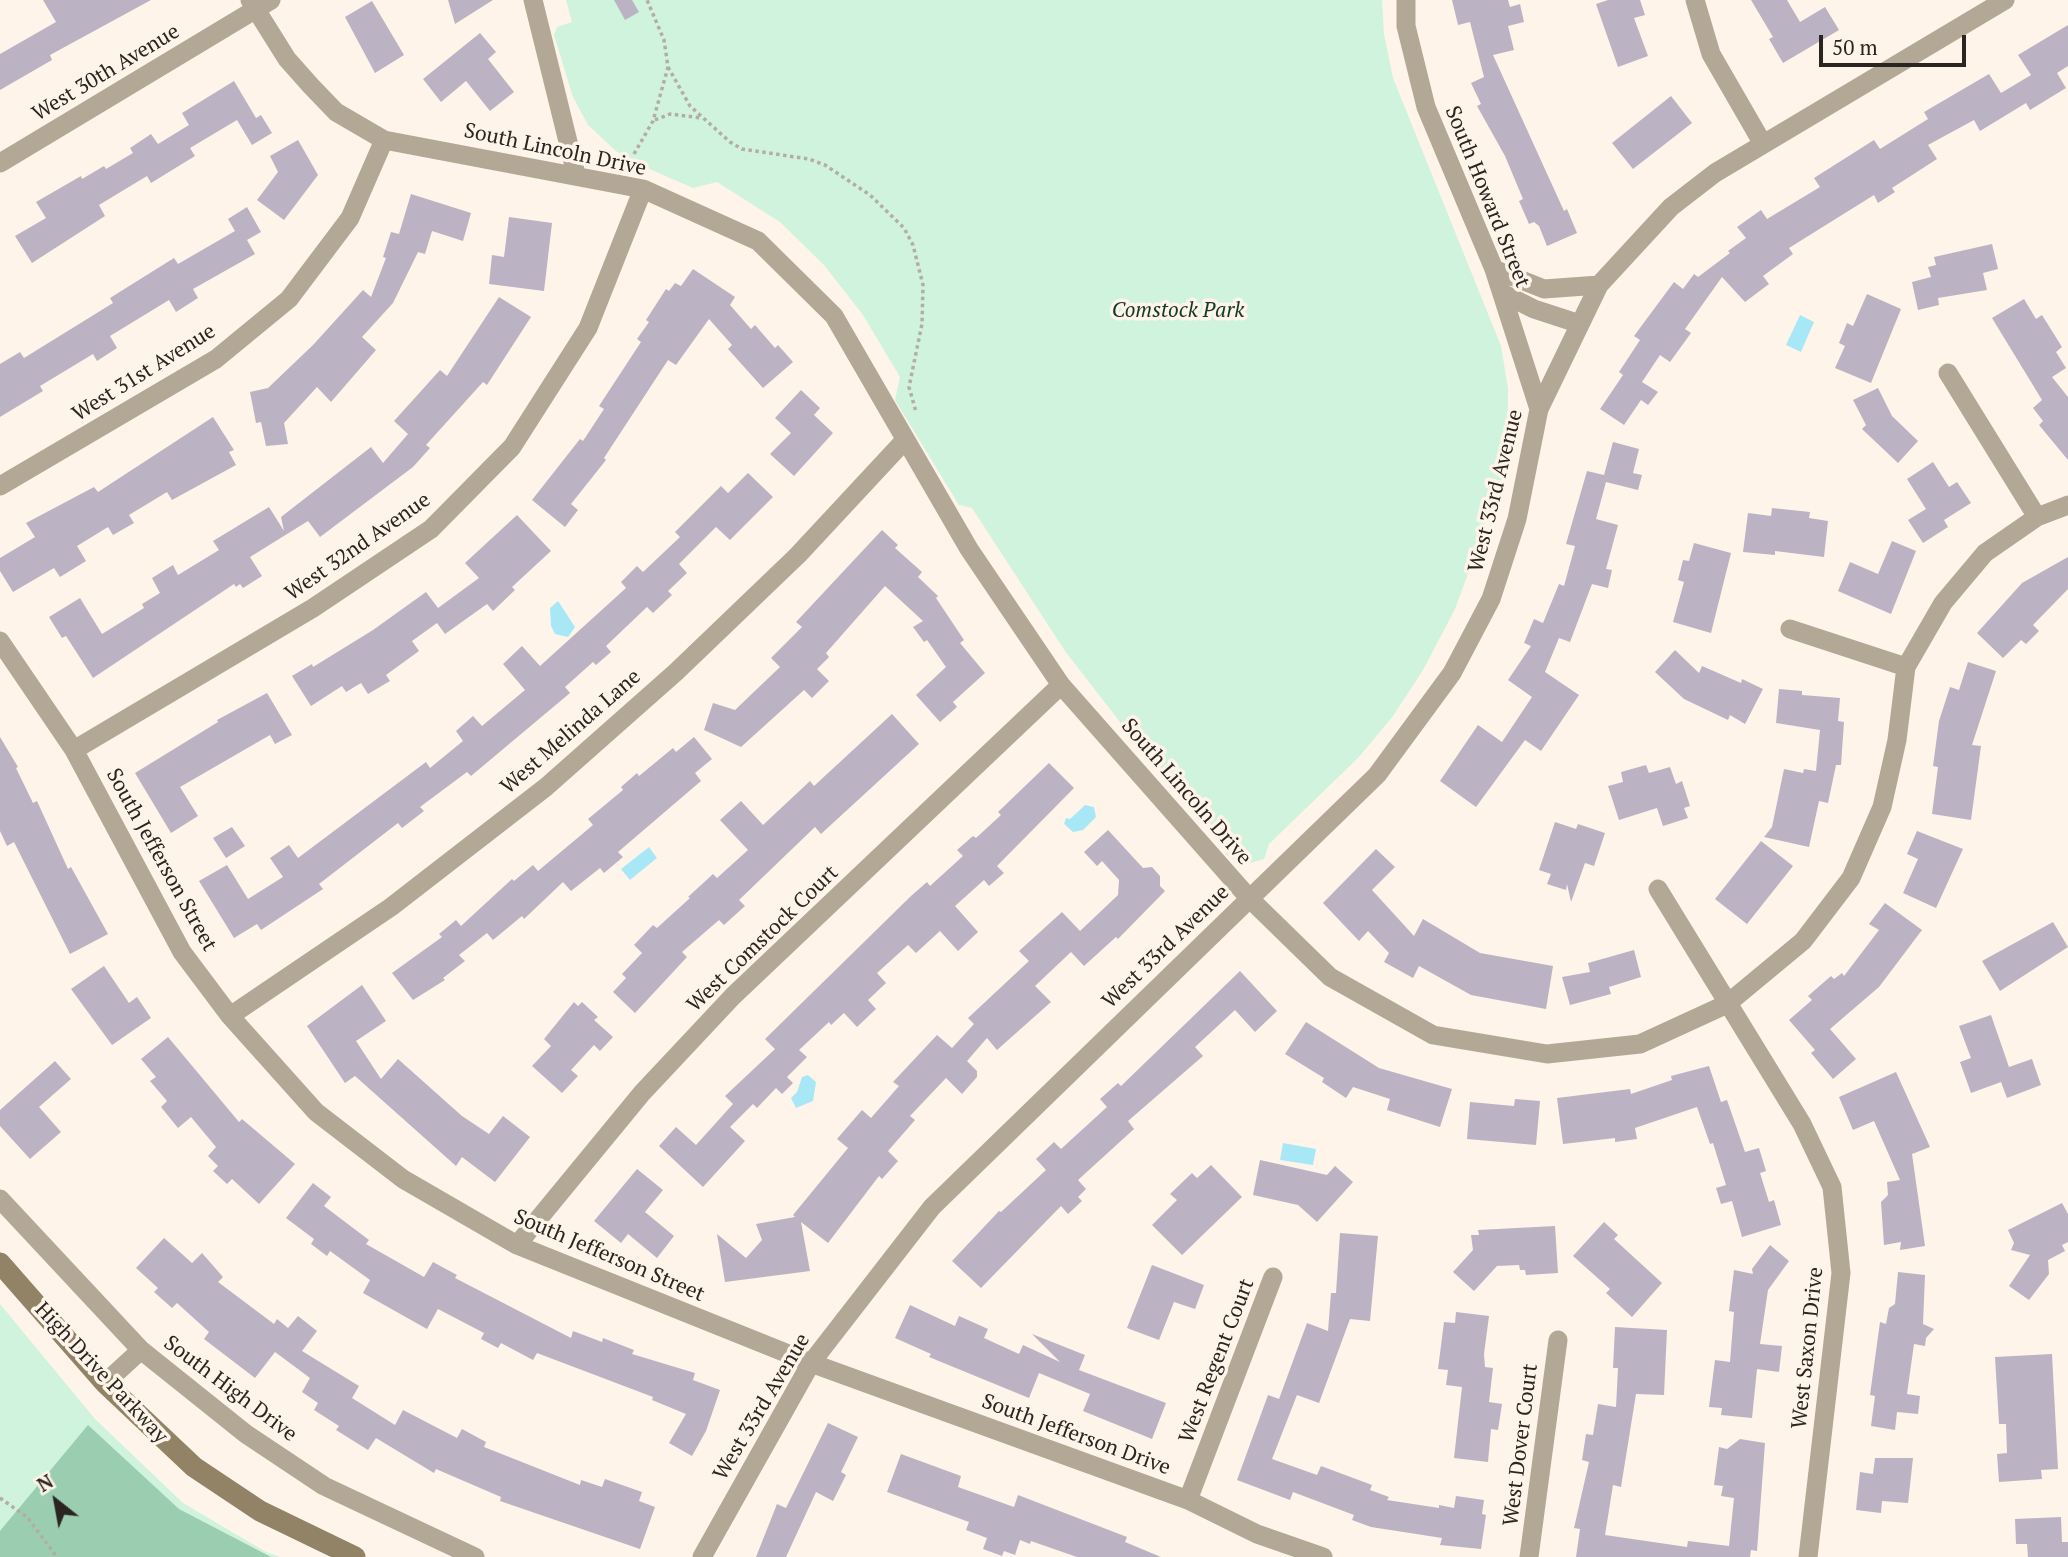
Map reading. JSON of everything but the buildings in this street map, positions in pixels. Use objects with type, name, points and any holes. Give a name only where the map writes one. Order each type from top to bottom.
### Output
[{"type":"main road","name":"High Drive Parkway","points":[[0,1263],[105,1383],[194,1466],[260,1511],[355,1557]]},
{"type":"street","points":[[533,0],[576,174]]},
{"type":"street","name":"South Howard Street","points":[[1406,0],[1406,26],[1426,107],[1494,269],[1539,409]]},
{"type":"street","points":[[1695,0],[1711,54],[1763,144]]},
{"type":"street","name":"West 33rd Avenue","points":[[702,1557],[811,1363],[932,1207],[1377,775],[1452,673],[1491,598],[1517,519],[1539,409],[1599,285],[1671,207],[1715,173],[2005,0]]},
{"type":"street","name":"South Lincoln Drive","points":[[259,3],[287,59],[336,112],[384,140],[576,174],[643,189],[758,241],[834,316],[969,549],[1061,685],[1249,898],[1330,977],[1433,1035],[1546,1054],[1640,1044],[1727,1004],[1803,942],[1851,878],[1882,807],[1897,740],[1906,667],[1942,603],[1985,553],[2037,517],[2068,505]]},
{"type":"street","name":"West 30th Avenue","points":[[0,163],[259,3]]},
{"type":"street","name":"West 31st Avenue","points":[[0,486],[216,359],[289,299],[350,218],[384,140]]},
{"type":"street","name":"West 32nd Avenue","points":[[74,750],[313,608],[430,529],[512,447],[589,328],[643,189]]},
{"type":"street","points":[[1494,269],[1544,289],[1599,285]]},
{"type":"street","points":[[1502,293],[1534,309],[1580,324]]},
{"type":"street","points":[[1948,373],[2037,517]]},
{"type":"street","name":"West Melinda Lane","points":[[230,1016],[391,907],[546,787],[676,672],[798,555],[905,440]]},
{"type":"street","points":[[1790,629],[1906,667]]},
{"type":"street","name":"South Jefferson Street","points":[[0,641],[74,750],[182,952],[230,1016],[316,1112],[402,1179],[516,1245],[811,1363]]},
{"type":"street","name":"West Comstock Court","points":[[516,1245],[642,1093],[733,996],[1061,685]]},
{"type":"street","name":"West Saxon Drive","points":[[1658,889],[1802,1124],[1832,1187],[1841,1273],[1808,1557]]},
{"type":"street","name":"South High Drive","points":[[0,1199],[141,1350],[246,1434],[324,1486],[475,1557]]},
{"type":"street","name":"West Regent Court","points":[[1188,1500],[1273,1278]]},
{"type":"street","name":"West Dover Court","points":[[1530,1557],[1558,1340]]},
{"type":"street","points":[[105,1383],[141,1350]]},
{"type":"street","name":"South Jefferson Drive","points":[[811,1363],[1188,1500],[1257,1534],[1322,1557]]},
{"type":"path","points":[[648,0],[664,40],[668,67],[690,106],[702,118],[742,149],[810,159],[839,172],[870,194],[904,228],[913,246],[923,285],[922,324],[909,387],[915,412]]},
{"type":"path","points":[[634,154],[653,121],[668,67]]},
{"type":"path","points":[[653,121],[670,114],[702,118]]},
{"type":"path","points":[[0,1498],[27,1517],[57,1557]]},
{"type":"green space","name":"Comstock Park","points":[[566,0],[1382,0],[1384,34],[1393,78],[1501,346],[1508,388],[1508,436],[1501,491],[1492,497],[1480,541],[1455,609],[1423,670],[1393,716],[1358,758],[1269,844],[1264,859],[1244,865],[1226,855],[1225,840],[1130,735],[1065,651],[972,508],[959,505],[895,400],[900,377],[863,315],[824,265],[780,222],[717,182],[693,188],[638,164],[616,151],[588,125],[573,97],[554,35],[557,27],[572,22]]},
{"type":"green space","points":[[0,1304],[95,1419],[183,1503],[266,1552],[280,1557],[0,1557]]},
{"type":"green space","points":[[88,1425],[179,1509],[271,1557],[0,1557],[0,1531]]},
{"type":"water","points":[[1800,315],[1814,322],[1801,352],[1786,345]]},
{"type":"water","points":[[558,601],[575,627],[568,637],[555,634],[551,626],[550,608]]},
{"type":"water","points":[[1085,805],[1094,807],[1096,817],[1083,830],[1073,832],[1064,824],[1066,818],[1070,819]]},
{"type":"water","points":[[649,847],[657,858],[630,880],[621,869]]},
{"type":"water","points":[[808,1075],[816,1082],[813,1101],[796,1108],[791,1098],[797,1092],[802,1077]]},
{"type":"water","points":[[1283,1143],[1316,1149],[1313,1165],[1280,1160]]}]
